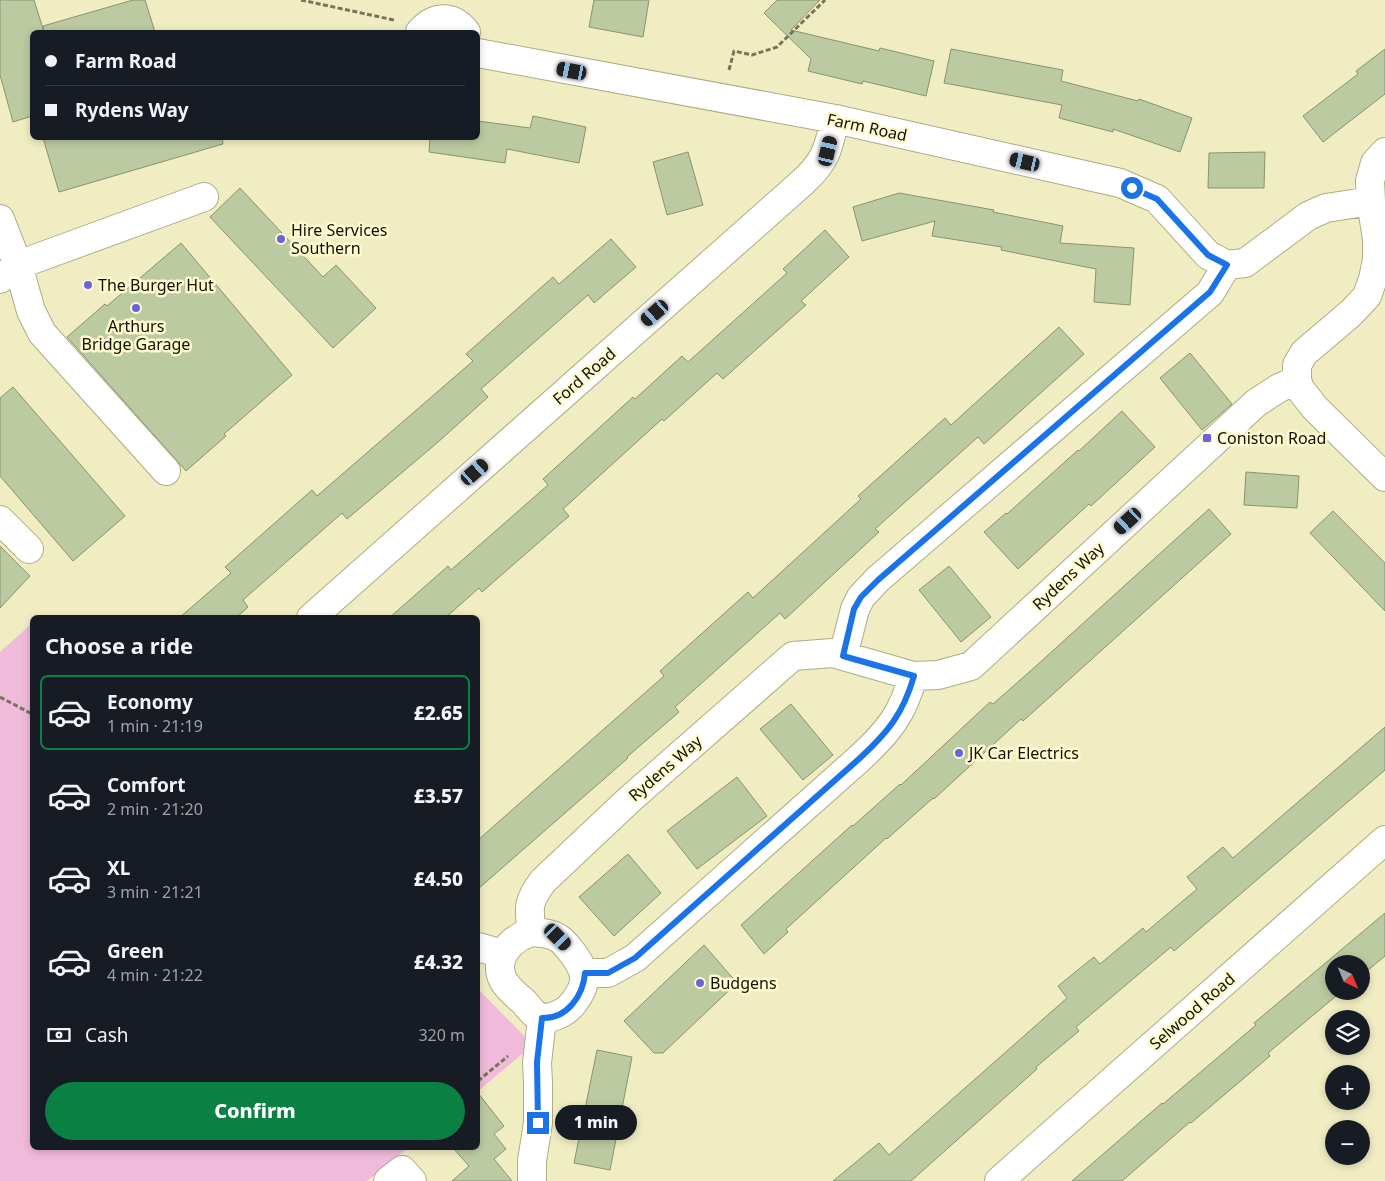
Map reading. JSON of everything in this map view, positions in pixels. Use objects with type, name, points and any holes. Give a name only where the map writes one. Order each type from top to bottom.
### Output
[{"type":"street","points":[[409,27],[444,19],[454,22],[464,30]]},
{"type":"street","name":"Farm Road","points":[[480,53],[835,119],[1120,183],[1157,199],[1208,255],[1227,265]]},
{"type":"street","name":"Ford Road","points":[[314,615],[820,166],[828,151],[835,119]]},
{"type":"street","points":[[1385,152],[1375,163],[1370,181],[1371,201],[1381,252],[1367,296],[1351,313],[1304,353],[1297,365],[1297,380],[1300,389],[1310,403],[1385,477]]},
{"type":"street","points":[[9,272],[204,197]]},
{"type":"street","points":[[843,656],[854,609],[861,597],[878,580],[1210,292],[1227,265],[1245,263],[1308,216],[1326,208],[1371,201]]},
{"type":"street","points":[[0,219],[9,272],[42,334],[166,471]]},
{"type":"street","name":"Rydens Way","points":[[532,932],[529,913],[532,896],[543,881],[637,793],[793,656],[833,653],[914,676],[938,675],[971,666],[1256,403],[1279,388],[1297,380]]},
{"type":"street","points":[[0,520],[29,549]]},
{"type":"street","points":[[585,973],[608,973],[635,958],[860,758],[881,738],[898,717],[908,696],[914,676]]},
{"type":"street","name":"Selwood Road","points":[[999,1181],[1385,840]]},
{"type":"street","points":[[532,932],[558,937],[569,948],[585,973],[580,995],[570,1007],[557,1015],[542,1018],[512,992],[503,980],[490,950],[532,932]]},
{"type":"street","points":[[532,1181],[532,1161],[538,1123],[537,1062],[542,1018]]},
{"type":"street","points":[[388,1181],[402,1170],[412,1181]]},
{"type":"path","points":[[301,0],[409,27]]},
{"type":"path","points":[[728,75],[734,51],[752,55],[777,47],[825,0]]},
{"type":"path","points":[[0,697],[30,713]]},
{"type":"path","points":[[480,1079],[513,1052]]},
{"type":"shaded area","points":[[30,625],[30,1150],[406,1150],[367,1181],[0,1181],[0,652]]},
{"type":"shaded area","points":[[480,991],[533,1045],[480,1089]]},
{"type":"building","points":[[0,0],[34,0],[43,30],[30,30],[30,117],[13,122],[0,75]]},
{"type":"building","points":[[133,0],[145,0],[154,30],[44,30],[43,26]]},
{"type":"building","points":[[594,0],[649,0],[643,37],[589,27]]},
{"type":"building","points":[[777,0],[820,0],[791,30],[879,51],[880,48],[934,61],[926,96],[863,81],[862,84],[808,71],[811,59],[764,13]]},
{"type":"building","points":[[951,49],[1063,70],[1061,81],[1138,101],[1139,99],[1192,118],[1180,152],[1113,129],[1113,132],[1059,118],[1062,105],[944,83]]},
{"type":"building","points":[[1385,49],[1385,94],[1323,142],[1303,116],[1358,74],[1356,71]]},
{"type":"building","points":[[533,116],[586,127],[579,163],[507,149],[505,163],[429,152],[430,140],[480,140],[480,121],[530,128]]},
{"type":"building","points":[[44,140],[222,140],[223,144],[59,192]]},
{"type":"building","points":[[688,152],[703,205],[667,215],[653,162]]},
{"type":"building","points":[[1265,152],[1264,188],[1208,188],[1209,153]]},
{"type":"building","points":[[240,188],[323,277],[336,265],[376,308],[333,348],[210,217]]},
{"type":"building","points":[[899,193],[994,210],[993,212],[1063,226],[1060,243],[1134,248],[1130,305],[1094,302],[1096,269],[1001,250],[1002,247],[932,236],[935,221],[862,241],[853,207]]},
{"type":"building","points":[[825,230],[849,257],[801,301],[806,305],[723,379],[717,373],[664,421],[662,419],[563,509],[569,516],[482,592],[479,588],[448,615],[392,615],[448,566],[451,570],[548,485],[543,479],[633,397],[635,399],[682,356],[688,362],[787,273],[783,269]]},
{"type":"building","points":[[611,239],[636,267],[594,303],[588,295],[481,389],[488,397],[437,443],[347,519],[342,513],[243,600],[248,607],[239,615],[182,615],[231,573],[225,567],[312,490],[317,496],[473,361],[466,354],[553,277],[559,284]]},
{"type":"building","points":[[181,243],[292,375],[224,434],[226,436],[186,471],[67,337],[105,304],[107,306]]},
{"type":"building","points":[[1059,327],[1084,354],[984,444],[978,437],[875,529],[879,532],[785,619],[780,613],[675,707],[679,712],[480,887],[480,838],[664,676],[660,671],[748,592],[753,598],[861,499],[858,496],[945,418],[951,425]]},
{"type":"building","points":[[1190,353],[1232,404],[1202,430],[1160,378]]},
{"type":"building","points":[[13,387],[125,516],[73,561],[0,476],[0,398]]},
{"type":"building","points":[[1122,411],[1155,447],[1018,569],[984,532],[1079,451]]},
{"type":"building","points":[[1246,472],[1299,476],[1297,508],[1244,505]]},
{"type":"building","points":[[1209,509],[1231,534],[1023,721],[1021,719],[934,799],[886,838],[786,929],[788,932],[764,954],[741,925],[852,825],[901,785],[990,702],[993,704],[1036,666]]},
{"type":"building","points":[[1333,511],[1385,563],[1385,611],[1310,533]]},
{"type":"building","points":[[0,546],[30,576],[0,608]]},
{"type":"building","points":[[949,566],[991,617],[961,642],[919,590]]},
{"type":"building","points":[[791,704],[833,755],[803,780],[760,729]]},
{"type":"building","points":[[1385,727],[1385,770],[1174,951],[1171,947],[1076,1027],[1079,1031],[1036,1067],[1037,1069],[911,1181],[833,1181],[879,1143],[889,1155],[1067,998],[1058,986],[1094,957],[1100,964],[1143,928],[1146,932],[1197,889],[1187,877],[1223,847],[1233,858]]},
{"type":"building","points":[[737,777],[767,816],[697,869],[667,831]]},
{"type":"building","points":[[628,854],[661,893],[614,936],[579,897]]},
{"type":"building","points":[[1385,913],[1385,956],[1370,968],[1370,955],[1335,955]]},
{"type":"building","name":"Budgens","points":[[704,945],[737,983],[663,1053],[654,1053],[624,1021]]},
{"type":"building","points":[[1325,963],[1325,1000],[1331,1000],[1268,1053],[1270,1056],[1122,1181],[1072,1181],[1256,1025],[1254,1023]]},
{"type":"building","points":[[597,1050],[632,1057],[610,1170],[574,1163]]},
{"type":"building","points":[[480,1096],[504,1126],[494,1134],[506,1149],[494,1159],[512,1181],[452,1181],[469,1166],[455,1150],[480,1150]]},
{"type":"place","name":"Hire Services Southern","points":[[281,239]]},
{"type":"place","name":"The Burger Hut","points":[[88,285]]},
{"type":"place","name":"Arthurs Bridge Garage","points":[[136,308]]},
{"type":"place","name":"Coniston Road","points":[[1207,438]]},
{"type":"place","name":"JK Car Electrics","points":[[959,753]]},
{"type":"place","name":"Budgens","points":[[700,983]]},
{"type":"route","points":[[538,1123],[537,1062],[542,1018],[557,1015],[570,1007],[580,995],[585,973],[608,973],[635,958],[860,758],[881,738],[898,717],[908,696],[914,676],[843,656],[854,609],[861,597],[878,580],[1210,292],[1217,283],[1227,265],[1208,255],[1157,199],[1132,188]]}]
